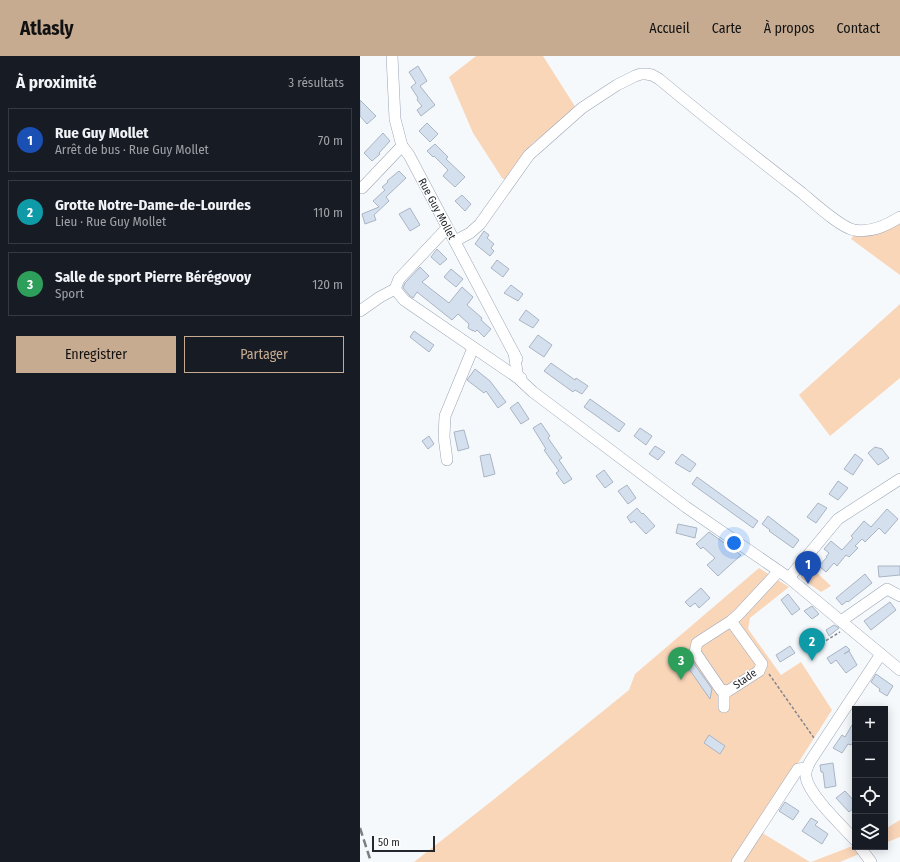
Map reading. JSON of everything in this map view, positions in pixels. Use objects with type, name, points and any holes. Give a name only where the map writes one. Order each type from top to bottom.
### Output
[{"type":"street","name":"Rue Guy Mollet","points":[[392,56],[395,119],[402,146],[409,155],[514,353],[522,378],[533,392],[686,507],[789,578],[900,670]]},
{"type":"street","points":[[454,241],[470,233],[480,224],[529,155],[582,108],[617,85],[641,74],[652,75],[659,79],[767,166],[847,227],[854,230],[869,230],[887,225],[900,218]]},
{"type":"street","points":[[362,188],[402,146]]},
{"type":"street","points":[[360,311],[380,297],[395,289],[399,279],[447,228]]},
{"type":"street","points":[[395,289],[404,300],[473,348],[522,378]]},
{"type":"street","points":[[447,460],[444,437],[445,416],[473,348]]},
{"type":"street","points":[[789,578],[838,519],[900,479]]},
{"type":"street","name":"Stade","points":[[731,621],[762,664],[759,671],[728,691],[724,691],[721,690],[695,652],[697,643],[731,621],[779,571]]},
{"type":"street","points":[[845,624],[887,589],[900,596]]},
{"type":"street","points":[[852,837],[809,787],[805,776],[807,768],[881,654]]},
{"type":"street","points":[[724,691],[724,706]]},
{"type":"street","points":[[737,862],[798,769],[807,768]]},
{"type":"street","points":[[862,850],[872,862]]},
{"type":"path","points":[[809,651],[845,624]]},
{"type":"path","points":[[762,664],[815,739],[822,744]]},
{"type":"shaded area","points":[[476,56],[543,56],[576,108],[533,143],[506,180],[502,178],[473,133],[449,77]]},
{"type":"shaded area","points":[[900,221],[900,275],[851,239],[857,231]]},
{"type":"shaded area","points":[[900,304],[900,378],[830,436],[799,395]]},
{"type":"shaded area","points":[[811,567],[831,586],[821,592],[801,578],[801,572]]},
{"type":"shaded area","points":[[759,568],[789,587],[750,618],[748,629],[781,675],[801,662],[832,710],[756,829],[810,862],[414,862],[629,690],[635,674]]},
{"type":"shaded area","points":[[900,820],[900,837],[888,842],[888,827]]},
{"type":"shaded area","points":[[852,846],[852,850],[869,850],[840,862],[811,862]]},
{"type":"building","points":[[418,66],[427,81],[420,86],[435,105],[421,116],[417,110],[422,106],[417,100],[418,98],[411,87],[416,83],[409,72]]},
{"type":"building","points":[[360,100],[376,116],[367,124],[360,116]]},
{"type":"building","points":[[427,123],[438,134],[430,142],[419,131]]},
{"type":"building","points":[[383,133],[390,141],[379,153],[380,154],[372,161],[364,153]]},
{"type":"building","points":[[435,144],[448,157],[446,159],[465,177],[455,187],[443,176],[448,170],[427,151]]},
{"type":"building","points":[[399,171],[406,178],[386,197],[389,201],[374,215],[376,220],[365,224],[362,214],[379,207],[373,201],[385,190],[382,187],[388,182],[387,181]]},
{"type":"building","points":[[462,195],[471,204],[465,211],[455,201]]},
{"type":"building","points":[[410,208],[420,225],[410,231],[399,214]]},
{"type":"building","points":[[484,231],[489,235],[487,238],[494,244],[491,248],[494,251],[490,256],[475,244]]},
{"type":"building","points":[[437,249],[447,259],[440,265],[431,257]]},
{"type":"building","points":[[497,260],[509,269],[503,277],[491,268]]},
{"type":"building","points":[[420,267],[429,276],[422,282],[449,303],[462,287],[473,297],[467,305],[482,318],[481,320],[491,329],[484,337],[477,330],[475,332],[468,328],[469,324],[458,314],[452,320],[417,292],[413,298],[409,295],[403,288],[405,283]]},
{"type":"building","points":[[451,269],[463,279],[456,287],[444,277]]},
{"type":"building","points":[[511,285],[523,294],[518,301],[504,293]]},
{"type":"building","points":[[526,310],[539,320],[533,328],[519,320]]},
{"type":"building","points":[[414,331],[434,345],[429,352],[410,337]]},
{"type":"building","points":[[538,335],[552,345],[544,357],[529,347]]},
{"type":"building","points":[[551,363],[575,380],[576,378],[588,386],[582,394],[575,390],[573,392],[544,371]]},
{"type":"building","points":[[475,369],[490,381],[506,402],[498,408],[486,391],[484,393],[467,380]]},
{"type":"building","points":[[590,399],[625,424],[619,432],[584,407]]},
{"type":"building","points":[[518,402],[529,419],[521,424],[510,408]]},
{"type":"building","points":[[541,423],[550,436],[548,438],[562,458],[559,460],[572,479],[564,484],[556,473],[559,471],[544,450],[546,449],[533,428]]},
{"type":"building","points":[[640,428],[652,436],[646,445],[634,436]]},
{"type":"building","points":[[464,430],[469,448],[458,451],[454,432]]},
{"type":"building","points":[[429,436],[434,444],[428,449],[422,441]]},
{"type":"building","points":[[655,446],[665,452],[658,460],[649,454]]},
{"type":"building","points":[[875,447],[882,449],[889,458],[878,465],[868,453]]},
{"type":"building","points":[[490,454],[495,474],[484,477],[480,456]]},
{"type":"building","points":[[682,454],[696,464],[690,472],[675,463]]},
{"type":"building","points":[[855,454],[863,460],[853,475],[844,469]]},
{"type":"building","points":[[604,470],[613,482],[605,488],[596,476]]},
{"type":"building","points":[[697,477],[758,521],[753,528],[692,484]]},
{"type":"building","points":[[838,481],[848,488],[838,500],[829,494]]},
{"type":"building","points":[[627,485],[636,498],[628,504],[618,491]]},
{"type":"building","points":[[818,503],[827,508],[816,523],[807,517]]},
{"type":"building","points":[[637,508],[655,526],[646,534],[634,521],[631,523],[627,517]]},
{"type":"building","points":[[887,509],[898,519],[885,534],[879,528],[865,542],[862,539],[855,546],[858,548],[849,557],[846,555],[837,566],[834,563],[826,572],[819,566],[829,553],[824,549],[831,541],[842,550],[853,538],[851,536],[864,521],[871,527]]},
{"type":"building","points":[[768,516],[799,540],[793,548],[769,531],[770,530],[762,524]]},
{"type":"building","points":[[678,524],[697,528],[695,538],[676,533]]},
{"type":"building","points":[[709,532],[741,555],[718,576],[707,565],[715,558],[703,547],[701,549],[696,544]]},
{"type":"building","points":[[878,566],[900,566],[900,575],[879,577]]},
{"type":"building","points":[[865,574],[872,583],[842,605],[836,598]]},
{"type":"building","points":[[701,588],[710,598],[699,608],[695,603],[690,607],[685,602]]},
{"type":"building","points":[[788,594],[800,609],[792,615],[781,600]]},
{"type":"building","points":[[890,602],[896,610],[871,630],[864,621]]},
{"type":"building","points":[[812,606],[819,614],[812,619],[804,611]]},
{"type":"building","points":[[834,625],[839,628],[829,636],[826,630]]},
{"type":"building","points":[[790,646],[795,653],[780,662],[776,655]]},
{"type":"building","points":[[846,646],[850,650],[844,654],[849,651],[857,665],[846,673],[836,660],[831,664],[827,658]]},
{"type":"building","points":[[688,655],[712,689],[710,699],[682,659]]},
{"type":"building","points":[[876,674],[893,686],[887,696],[879,691],[880,689],[871,682]]},
{"type":"building","points":[[852,725],[851,745],[848,744],[842,753],[833,748],[842,735],[845,737]]},
{"type":"building","points":[[709,735],[725,746],[720,754],[704,743]]},
{"type":"building","points":[[833,763],[836,786],[825,788],[823,772],[821,772],[820,765]]},
{"type":"building","points":[[845,791],[852,799],[852,810],[849,812],[836,798]]},
{"type":"building","points":[[785,802],[799,811],[793,820],[779,811]]},
{"type":"building","points":[[811,818],[818,822],[815,825],[828,834],[822,844],[802,831]]},
{"type":"railway","points":[[360,828],[371,862]]},
{"type":"place","name":"Rue Guy Mollet","points":[[808,584]]},
{"type":"place","name":"Grotte Notre-Dame-de-Lourdes","points":[[812,661]]},
{"type":"place","name":"Salle de sport Pierre Bérégovoy","points":[[681,680]]}]
